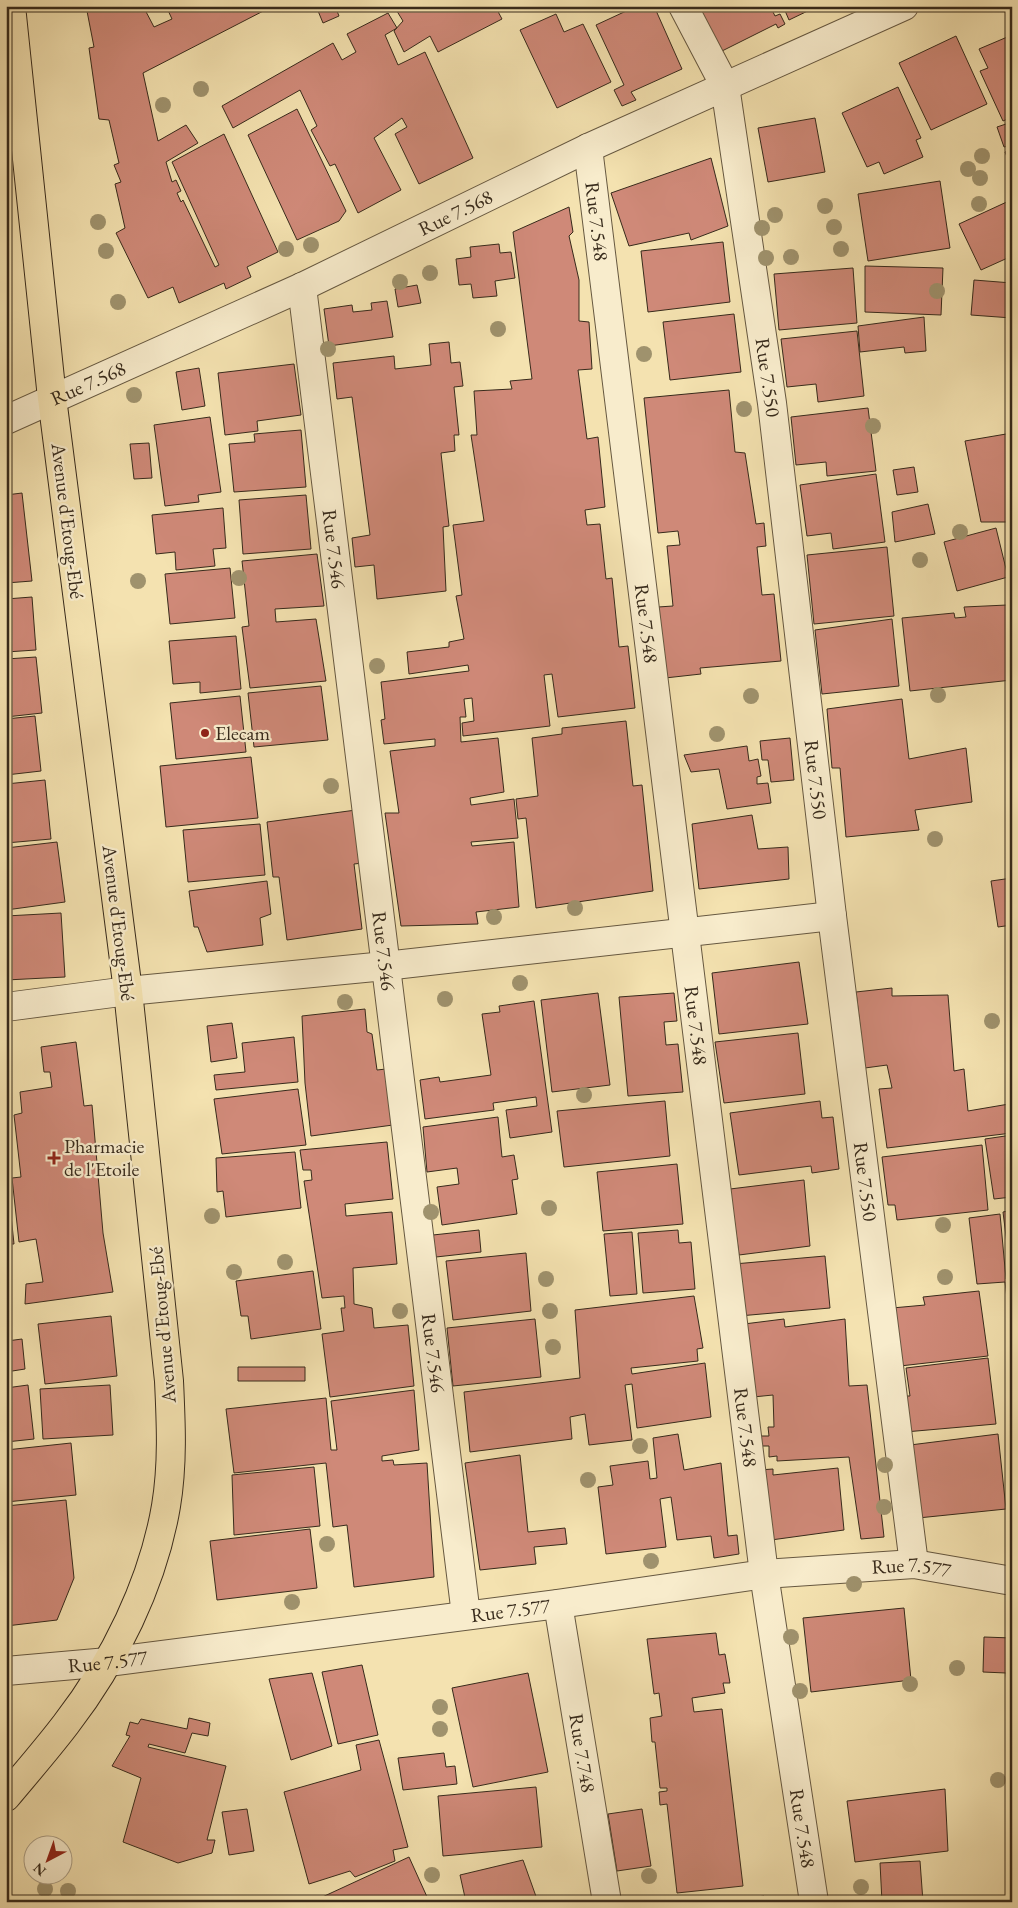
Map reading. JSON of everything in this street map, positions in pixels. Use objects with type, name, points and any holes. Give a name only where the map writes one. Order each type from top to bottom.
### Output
[{"type":"main road","name":"Avenue d'Etoug-Ebé","points":[[6,1797],[67,1723],[108,1662],[147,1581],[166,1506],[172,1440],[169,1381],[128,991],[52,398],[11,6]]},
{"type":"street","name":"Rue 7.550","points":[[683,6],[725,86],[772,402],[832,916],[914,1564]]},
{"type":"street","name":"Rue 7.568","points":[[6,420],[302,287],[588,148],[904,6]]},
{"type":"street","name":"Rue 7.548","points":[[588,148],[764,1574],[814,1902]]},
{"type":"street","name":"Rue 7.546","points":[[302,287],[466,1615]]},
{"type":"street","points":[[6,1007],[128,991],[385,966],[832,916]]},
{"type":"street","name":"Rue 7.577","points":[[6,1671],[108,1662],[558,1604],[764,1574],[914,1564],[1012,1581]]},
{"type":"street","name":"Rue 7.748","points":[[558,1604],[607,1902]]},
{"type":"building","points":[[86,6],[143,6],[154,27],[172,19],[166,6],[273,6],[143,73],[158,141],[186,125],[198,143],[166,162],[172,182],[176,180],[181,191],[177,193],[181,202],[183,200],[215,267],[219,265],[172,162],[224,134],[278,252],[247,267],[251,277],[226,289],[224,283],[179,303],[173,287],[148,298],[116,233],[125,228],[115,184],[121,182],[114,165],[119,163],[109,120],[99,119],[89,48],[94,47]]},
{"type":"building","points":[[316,6],[335,6],[339,16],[323,23]]},
{"type":"building","points":[[398,6],[495,6],[502,19],[438,52],[430,36],[404,52],[394,31],[403,21],[395,8]]},
{"type":"building","points":[[637,6],[654,6],[682,69],[631,92],[636,100],[622,106],[614,90],[624,85],[596,25]]},
{"type":"building","points":[[699,6],[770,6],[775,16],[780,14],[785,24],[778,28],[776,24],[720,52]]},
{"type":"building","points":[[783,6],[818,6],[789,20]]},
{"type":"building","points":[[388,13],[397,28],[385,35],[398,65],[425,52],[473,158],[419,184],[395,134],[407,127],[402,118],[374,138],[401,190],[358,213],[335,164],[330,166],[311,130],[317,126],[300,90],[233,128],[222,106],[333,43],[342,60],[356,52],[347,34]]},
{"type":"building","points":[[556,14],[564,32],[583,24],[611,82],[557,108],[520,30]]},
{"type":"building","points":[[1012,35],[1012,117],[1003,121],[980,71],[988,68],[979,49]]},
{"type":"building","points":[[956,36],[987,104],[931,130],[899,63]]},
{"type":"building","points":[[898,87],[921,138],[916,140],[923,157],[884,174],[879,162],[867,167],[842,113]]},
{"type":"building","points":[[297,109],[346,211],[339,221],[297,240],[248,135]]},
{"type":"building","points":[[815,118],[825,172],[768,182],[758,128]]},
{"type":"building","points":[[1012,122],[1012,145],[1004,147],[997,127]]},
{"type":"building","points":[[1012,149],[1012,169],[1005,152]]},
{"type":"building","points":[[711,158],[728,226],[691,240],[689,233],[629,246],[611,193]]},
{"type":"building","points":[[940,181],[950,248],[868,261],[858,194]]},
{"type":"building","points":[[1011,200],[1012,256],[981,270],[959,224]]},
{"type":"building","points":[[569,207],[573,232],[569,236],[579,280],[579,321],[589,322],[592,369],[578,370],[587,439],[598,437],[605,507],[585,510],[587,525],[600,524],[606,579],[612,578],[619,647],[628,646],[635,708],[558,717],[552,674],[544,675],[550,726],[463,736],[462,723],[474,721],[472,698],[464,699],[466,717],[460,717],[461,742],[498,738],[504,792],[470,798],[471,805],[514,799],[518,838],[471,842],[472,846],[514,842],[519,907],[476,912],[478,924],[401,926],[385,813],[399,813],[390,751],[435,746],[435,739],[384,744],[381,720],[385,719],[381,682],[469,671],[468,665],[409,674],[407,652],[449,647],[449,642],[464,639],[456,596],[462,595],[453,525],[484,521],[471,435],[477,435],[474,391],[512,389],[510,381],[532,379],[513,232]]},
{"type":"building","points":[[723,242],[730,302],[648,312],[641,251]]},
{"type":"building","points":[[499,244],[500,253],[511,252],[515,278],[495,281],[497,296],[473,298],[471,284],[459,285],[456,259],[471,257],[470,247]]},
{"type":"building","points":[[865,266],[943,268],[941,315],[865,312]]},
{"type":"building","points":[[853,268],[857,323],[779,330],[774,274]]},
{"type":"building","points":[[974,280],[1012,283],[1012,318],[971,315]]},
{"type":"building","points":[[417,285],[421,303],[398,307],[395,289]]},
{"type":"building","points":[[387,301],[393,337],[329,346],[324,309],[352,305],[353,312],[372,310],[371,303]]},
{"type":"building","points":[[734,314],[741,372],[670,380],[663,322]]},
{"type":"building","points":[[924,317],[926,351],[905,353],[904,347],[860,352],[858,326]]},
{"type":"building","points":[[857,331],[864,396],[818,402],[816,384],[787,387],[781,339]]},
{"type":"building","points":[[449,342],[451,363],[460,362],[463,386],[454,387],[459,435],[454,435],[455,451],[441,453],[449,526],[443,527],[446,591],[377,599],[374,565],[355,567],[352,538],[370,535],[352,397],[337,399],[333,363],[394,356],[395,369],[431,365],[429,344]]},
{"type":"building","points":[[294,364],[301,415],[257,421],[258,431],[225,435],[218,373]]},
{"type":"building","points":[[199,368],[205,406],[182,410],[176,372]]},
{"type":"building","points":[[729,390],[735,452],[745,453],[756,524],[764,523],[766,546],[757,547],[762,595],[774,594],[781,661],[700,668],[701,674],[665,678],[658,607],[673,606],[667,546],[680,545],[678,531],[658,533],[644,398]]},
{"type":"building","points":[[868,408],[876,471],[827,476],[826,462],[796,465],[791,417]]},
{"type":"building","points":[[210,417],[221,492],[198,495],[199,502],[165,506],[154,425]]},
{"type":"building","points":[[301,430],[306,487],[234,492],[229,444],[255,442],[254,434]]},
{"type":"building","points":[[1012,433],[1012,522],[981,522],[965,441]]},
{"type":"building","points":[[149,443],[152,478],[134,479],[130,444]]},
{"type":"building","points":[[914,467],[918,492],[897,495],[893,470]]},
{"type":"building","points":[[876,474],[885,542],[833,549],[831,533],[807,536],[800,485]]},
{"type":"building","points":[[22,493],[32,581],[6,583],[6,495]]},
{"type":"building","points":[[306,495],[311,549],[243,554],[239,500]]},
{"type":"building","points":[[928,504],[935,534],[895,542],[892,512]]},
{"type":"building","points":[[223,508],[226,548],[213,549],[215,566],[176,570],[175,552],[156,554],[152,515]]},
{"type":"building","points":[[996,528],[1008,577],[957,591],[944,542]]},
{"type":"building","points":[[887,547],[894,616],[814,624],[807,555]]},
{"type":"building","points":[[317,554],[324,606],[275,609],[276,622],[316,619],[326,681],[250,688],[242,627],[249,626],[242,561]]},
{"type":"building","points":[[230,568],[235,618],[170,624],[165,574]]},
{"type":"building","points":[[1012,596],[1012,680],[910,691],[902,618],[954,613],[955,618],[966,617],[964,607],[1007,605]]},
{"type":"building","points":[[32,597],[36,650],[6,652],[6,599]]},
{"type":"building","points":[[892,619],[899,686],[822,694],[815,630]]},
{"type":"building","points":[[236,636],[241,689],[200,693],[200,682],[173,684],[169,641]]},
{"type":"building","points":[[36,657],[42,713],[6,717],[6,659]]},
{"type":"building","points":[[321,686],[328,740],[254,747],[248,693]]},
{"type":"building","points":[[240,696],[246,752],[176,759],[170,703]]},
{"type":"building","points":[[902,699],[909,759],[966,748],[972,802],[915,810],[919,830],[846,837],[840,768],[832,768],[827,709]]},
{"type":"building","points":[[35,716],[41,771],[6,775],[6,719]]},
{"type":"building","points":[[626,721],[633,786],[642,785],[653,891],[536,908],[526,818],[518,819],[516,799],[538,796],[532,738],[562,734],[562,728]]},
{"type":"building","points":[[790,738],[794,780],[771,782],[768,760],[762,760],[760,741]]},
{"type":"building","points":[[747,746],[749,761],[758,759],[761,776],[757,777],[757,784],[768,783],[771,803],[727,809],[719,769],[691,772],[684,755]]},
{"type":"building","points":[[251,757],[258,818],[166,827],[160,766]]},
{"type":"building","points":[[45,780],[51,839],[6,843],[6,784]]},
{"type":"building","points":[[356,810],[363,863],[354,864],[362,929],[287,940],[279,877],[273,877],[267,822]]},
{"type":"building","points":[[752,815],[758,849],[788,847],[789,879],[699,889],[692,824]]},
{"type":"building","points":[[260,824],[265,875],[188,882],[183,830]]},
{"type":"building","points":[[57,842],[65,902],[6,910],[6,848]]},
{"type":"building","points":[[1012,878],[1012,925],[998,927],[991,881]]},
{"type":"building","points":[[267,881],[271,914],[260,918],[263,945],[207,952],[198,927],[194,927],[189,891]]},
{"type":"building","points":[[61,913],[65,977],[6,980],[6,916]]},
{"type":"building","points":[[799,962],[808,1024],[719,1034],[712,973]]},
{"type":"building","points":[[892,988],[892,996],[948,995],[954,1071],[964,1069],[968,1111],[1009,1104],[1012,1133],[887,1148],[879,1089],[892,1088],[887,1065],[865,1068],[856,992]]},
{"type":"building","points":[[598,993],[610,1085],[552,1092],[541,1000]]},
{"type":"building","points":[[674,993],[677,1021],[664,1022],[666,1045],[678,1044],[683,1092],[628,1096],[619,997]]},
{"type":"building","points":[[534,1001],[552,1132],[510,1138],[506,1110],[537,1106],[536,1097],[493,1103],[494,1110],[425,1119],[420,1080],[439,1077],[440,1082],[491,1075],[482,1014],[500,1012],[499,1006]]},
{"type":"building","points":[[365,1009],[367,1032],[372,1034],[377,1070],[386,1069],[393,1125],[311,1136],[305,1083],[302,1016]]},
{"type":"building","points":[[232,1023],[237,1058],[211,1062],[207,1026]]},
{"type":"building","points":[[798,1033],[805,1094],[724,1103],[715,1042]]},
{"type":"building","points":[[294,1037],[298,1082],[216,1090],[214,1075],[245,1072],[242,1043]]},
{"type":"building","points":[[76,1042],[84,1106],[92,1105],[103,1233],[113,1292],[25,1304],[26,1284],[43,1282],[36,1239],[19,1242],[12,1178],[21,1177],[14,1115],[22,1113],[20,1092],[52,1087],[50,1072],[44,1072],[41,1047]]},
{"type":"building","points":[[298,1089],[306,1145],[222,1154],[214,1099]]},
{"type":"building","points":[[665,1101],[670,1156],[564,1167],[557,1111]]},
{"type":"building","points":[[820,1101],[822,1118],[833,1117],[839,1169],[812,1173],[811,1166],[739,1175],[730,1113]]},
{"type":"building","points":[[498,1117],[502,1157],[514,1155],[518,1179],[512,1180],[517,1214],[442,1225],[437,1187],[459,1184],[457,1168],[427,1172],[423,1127]]},
{"type":"building","points":[[1012,1135],[1012,1197],[994,1199],[985,1139]]},
{"type":"building","points":[[387,1142],[393,1199],[345,1204],[346,1216],[392,1212],[397,1264],[353,1268],[354,1304],[372,1308],[374,1328],[408,1325],[414,1386],[330,1397],[322,1334],[344,1331],[341,1308],[345,1308],[344,1296],[322,1298],[304,1181],[312,1180],[311,1170],[303,1170],[300,1150]]},
{"type":"building","points":[[982,1145],[988,1210],[897,1220],[895,1205],[888,1205],[882,1157]]},
{"type":"building","points":[[295,1152],[301,1208],[226,1217],[223,1191],[217,1192],[216,1158]]},
{"type":"building","points":[[677,1164],[683,1224],[603,1231],[597,1172]]},
{"type":"building","points":[[804,1180],[810,1246],[739,1255],[730,1189]]},
{"type":"building","points":[[6,1187],[8,1187],[14,1244],[6,1244]]},
{"type":"building","points":[[1012,1210],[1012,1277],[1011,1277],[1003,1212]]},
{"type":"building","points":[[1000,1214],[1006,1279],[1012,1279],[1012,1340],[1005,1282],[977,1284],[969,1218]]},
{"type":"building","points":[[479,1230],[481,1252],[436,1257],[433,1235]]},
{"type":"building","points":[[678,1230],[679,1243],[691,1242],[695,1289],[643,1293],[638,1233]]},
{"type":"building","points":[[632,1232],[637,1294],[610,1296],[604,1234]]},
{"type":"building","points":[[526,1253],[531,1311],[453,1320],[446,1261]]},
{"type":"building","points":[[825,1256],[830,1308],[739,1316],[734,1264]]},
{"type":"building","points":[[313,1271],[321,1329],[251,1339],[248,1316],[241,1316],[236,1281]]},
{"type":"building","points":[[979,1291],[988,1356],[900,1366],[892,1308],[925,1305],[923,1297]]},
{"type":"building","points":[[694,1296],[703,1348],[697,1349],[698,1361],[631,1368],[632,1374],[705,1363],[711,1417],[637,1428],[632,1384],[625,1385],[632,1440],[589,1445],[585,1414],[570,1417],[572,1439],[470,1452],[464,1392],[580,1378],[575,1310]]},
{"type":"building","points":[[111,1316],[117,1376],[45,1384],[38,1324]]},
{"type":"building","points":[[535,1319],[541,1377],[453,1386],[447,1328]]},
{"type":"building","points":[[784,1319],[785,1327],[845,1319],[849,1386],[867,1385],[884,1537],[861,1539],[849,1457],[777,1461],[777,1456],[769,1457],[769,1446],[756,1446],[756,1436],[769,1436],[768,1427],[774,1427],[773,1395],[753,1397],[744,1324]]},
{"type":"building","points":[[6,1334],[7,1341],[22,1339],[25,1369],[6,1372]]},
{"type":"building","points":[[988,1358],[996,1424],[905,1432],[901,1396],[910,1396],[906,1368]]},
{"type":"building","points":[[238,1367],[305,1367],[305,1381],[238,1381]]},
{"type":"building","points":[[28,1385],[34,1439],[6,1442],[6,1388]]},
{"type":"building","points":[[110,1385],[113,1435],[43,1439],[40,1389]]},
{"type":"building","points":[[414,1390],[419,1450],[382,1456],[382,1461],[393,1460],[394,1465],[427,1463],[434,1577],[354,1587],[347,1525],[333,1527],[326,1463],[234,1473],[226,1409],[326,1398],[331,1450],[337,1450],[331,1401]]},
{"type":"building","points":[[678,1434],[684,1470],[721,1463],[728,1536],[737,1535],[739,1554],[714,1558],[711,1536],[677,1540],[671,1497],[660,1499],[666,1547],[606,1554],[598,1487],[613,1485],[610,1466],[648,1461],[650,1479],[657,1478],[653,1438]]},
{"type":"building","points":[[998,1434],[1006,1509],[918,1518],[910,1445]]},
{"type":"building","points":[[71,1443],[76,1495],[6,1502],[6,1450]]},
{"type":"building","points":[[520,1455],[528,1532],[565,1528],[567,1544],[534,1547],[536,1564],[480,1570],[465,1463]]},
{"type":"building","points":[[314,1467],[320,1526],[234,1535],[232,1475]]},
{"type":"building","points":[[838,1468],[844,1530],[771,1540],[759,1470],[773,1469],[773,1475]]},
{"type":"building","points":[[66,1500],[74,1578],[57,1620],[6,1626],[6,1506]]},
{"type":"building","points":[[310,1529],[317,1588],[217,1600],[210,1541]]},
{"type":"building","points":[[904,1608],[911,1680],[811,1692],[803,1618]]},
{"type":"building","points":[[716,1633],[719,1655],[725,1654],[730,1683],[723,1683],[725,1693],[692,1698],[694,1712],[722,1709],[743,1886],[677,1893],[667,1804],[660,1805],[659,1792],[667,1791],[667,1788],[660,1788],[655,1742],[652,1742],[650,1718],[662,1716],[659,1693],[654,1694],[647,1639]]},
{"type":"building","points":[[984,1637],[1012,1638],[1012,1746],[1006,1673],[983,1672]]},
{"type":"building","points":[[362,1665],[378,1735],[338,1744],[322,1672]]},
{"type":"building","points":[[312,1673],[332,1746],[291,1760],[269,1679]]},
{"type":"building","points":[[528,1673],[548,1772],[473,1787],[452,1688]]},
{"type":"building","points":[[189,1718],[210,1723],[208,1736],[192,1733],[185,1753],[149,1744],[148,1747],[226,1766],[207,1840],[215,1840],[212,1853],[178,1863],[123,1842],[141,1778],[112,1766],[130,1736],[126,1735],[130,1722],[138,1724],[141,1719],[187,1729]]},
{"type":"building","points":[[379,1740],[408,1847],[393,1850],[395,1861],[355,1877],[350,1871],[309,1884],[284,1792],[361,1770],[356,1745]]},
{"type":"building","points":[[444,1753],[446,1767],[455,1766],[457,1784],[403,1790],[398,1758]]},
{"type":"building","points":[[536,1787],[542,1847],[443,1856],[438,1796]]},
{"type":"building","points":[[945,1789],[948,1851],[855,1862],[847,1801]]},
{"type":"building","points":[[247,1809],[254,1851],[229,1855],[222,1812]]},
{"type":"building","points":[[642,1809],[651,1866],[617,1871],[608,1814]]},
{"type":"building","points":[[409,1857],[428,1899],[421,1902],[319,1902],[318,1899]]},
{"type":"building","points":[[523,1860],[538,1902],[466,1902],[460,1875]]},
{"type":"building","points":[[920,1861],[923,1902],[882,1902],[880,1863]]},
{"type":"building","points":[[764,1896],[765,1902],[724,1902]]},
{"type":"place","name":"Elecam","points":[[205,733]]},
{"type":"place","name":"Pharmacie de l'Etoile","points":[[54,1158]]}]
